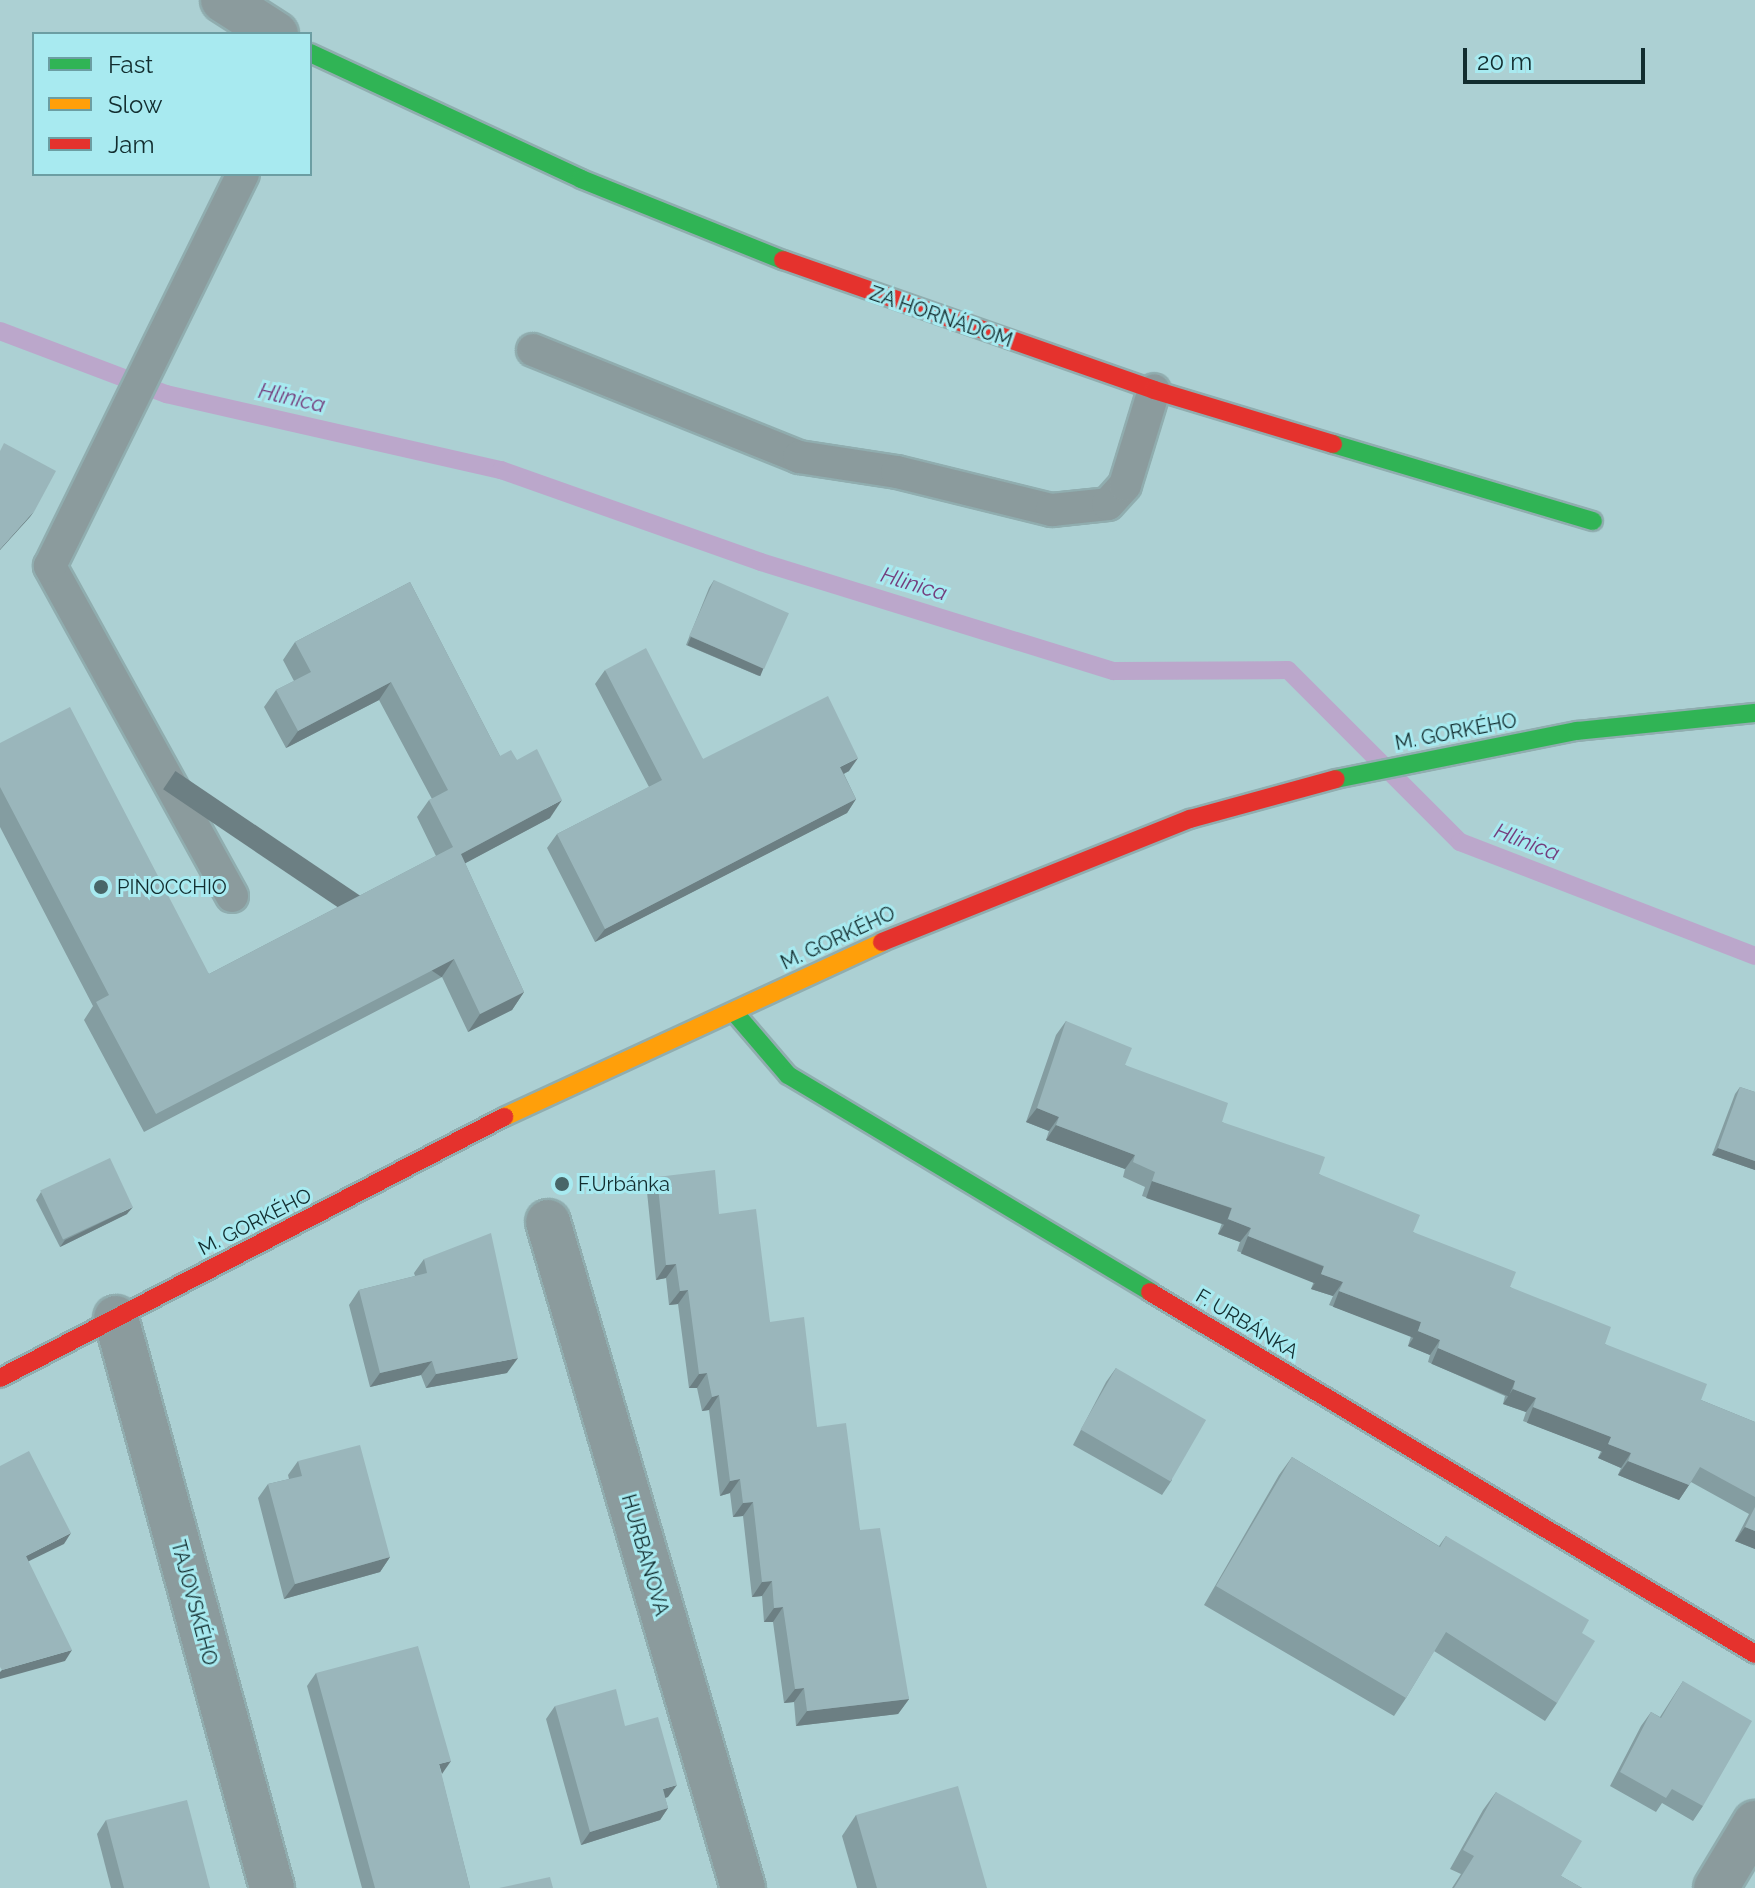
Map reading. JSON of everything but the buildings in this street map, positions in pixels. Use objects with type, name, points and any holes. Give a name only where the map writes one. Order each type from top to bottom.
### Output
[{"type":"street","points":[[223,0],[273,32]]},
{"type":"street","name":"ZA HORNÁDOM","points":[[312,54],[581,179],[844,284],[1154,390],[1593,521]]},
{"type":"street","name":"M. GORKÉHO","points":[[0,1378],[516,1111],[951,910],[1190,819],[1358,773],[1577,731],[1755,713]]},
{"type":"street","name":"F. URBÁNKA","points":[[734,1012],[788,1075],[1755,1654]]},
{"type":"street","name":"HURBANOVA","points":[[548,1222],[743,1888]]},
{"type":"street","name":"TAJOVSKÉHO","points":[[116,1318],[272,1888]]},
{"type":"street","points":[[1716,1888],[1755,1823]]},
{"type":"lane","points":[[232,896],[50,566],[242,176]]},
{"type":"lane","points":[[533,350],[799,457],[897,472],[1052,510],[1108,504],[1125,485],[1154,390]]},
{"type":"waterway","name":"Hlinica","points":[[0,331],[166,394],[501,470],[761,562],[1114,671],[1288,670],[1460,842],[1755,956]]},
{"type":"traffic: fast","points":[[312,54],[581,179],[783,260]]},
{"type":"traffic: fast","points":[[1333,444],[1593,521]]},
{"type":"traffic: fast","points":[[1336,779],[1577,731],[1755,713]]},
{"type":"traffic: fast","points":[[734,1012],[788,1075],[1150,1292]]},
{"type":"traffic: slow","points":[[504,1117],[882,942]]},
{"type":"traffic: jam","points":[[783,260],[1154,390],[1333,444]]},
{"type":"traffic: jam","points":[[882,942],[1190,819],[1336,779]]},
{"type":"traffic: jam","points":[[0,1378],[504,1117]]},
{"type":"traffic: jam","points":[[1150,1292],[1755,1654]]},
{"type":"place","name":"PINOCCHIO","points":[[101,887]]},
{"type":"place","name":"F.Urbánka","points":[[562,1184]]}]
